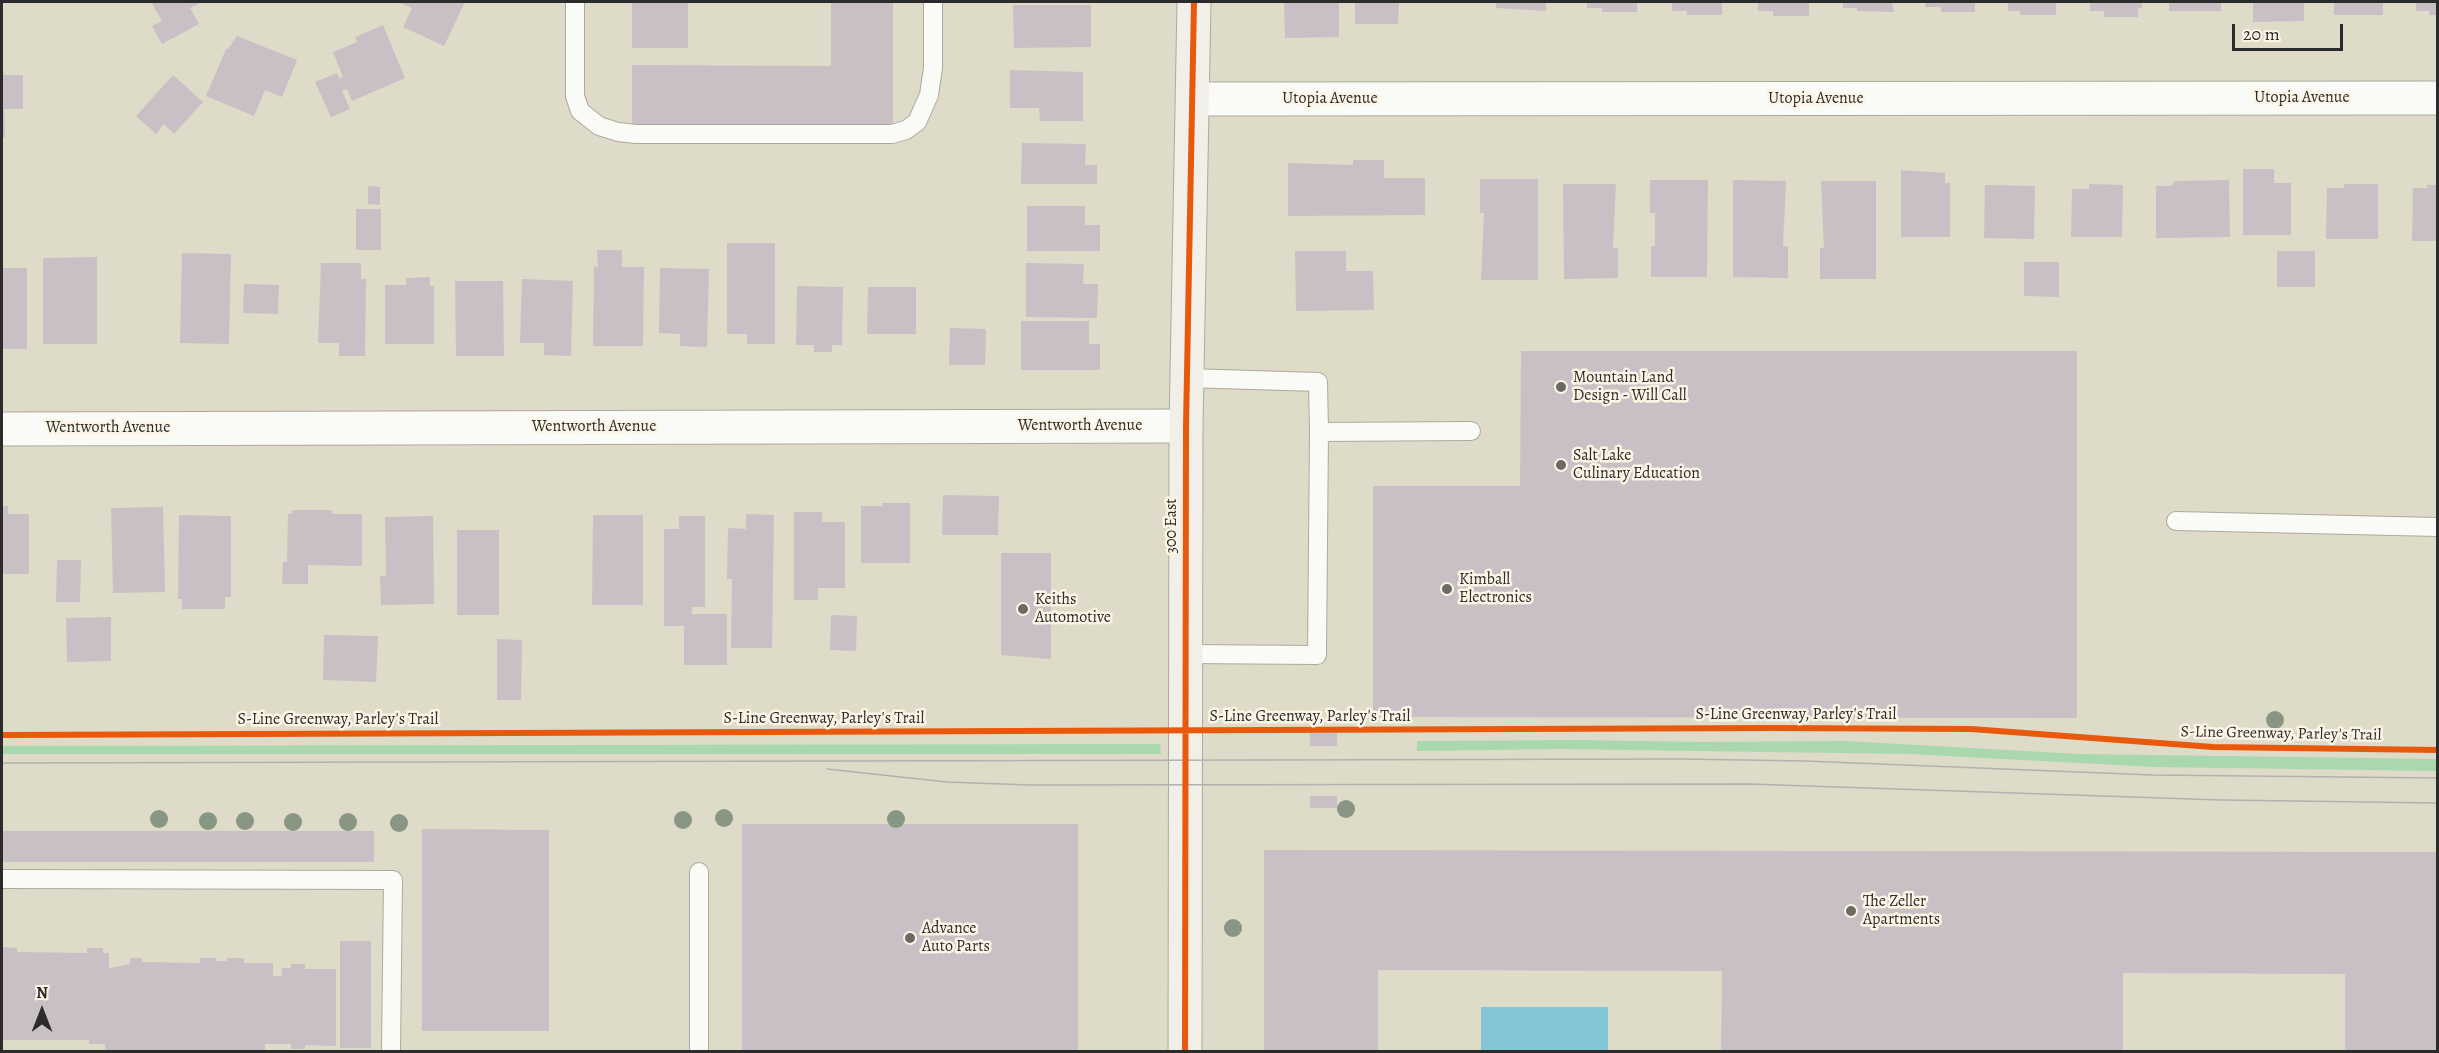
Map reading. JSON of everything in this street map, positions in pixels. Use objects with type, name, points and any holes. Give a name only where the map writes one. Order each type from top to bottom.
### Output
[{"type":"street","name":"300 East","points":[[1185,1052],[1186,426],[1194,99],[1194,2]]},
{"type":"street","name":"Utopia Avenue","points":[[1194,99],[2438,98]]},
{"type":"street","name":"Wentworth Avenue","points":[[2,429],[1186,426]]},
{"type":"lane","points":[[575,2],[575,96],[580,111],[598,126],[636,134],[892,134],[906,130],[917,122],[929,94],[933,68],[933,2]]},
{"type":"lane","points":[[1186,654],[1317,655],[1319,432],[1318,382],[1187,378]]},
{"type":"lane","points":[[1319,432],[1471,431]]},
{"type":"lane","points":[[2176,521],[2438,527]]},
{"type":"lane","points":[[699,872],[699,1052]]},
{"type":"lane","points":[[2,879],[393,880],[391,1052]]},
{"type":"green space","points":[[1417,741],[1845,741],[2079,754],[2437,759],[2438,771],[2154,767],[1910,754],[1558,749],[1417,751]]},
{"type":"green space","points":[[1160,744],[1161,754],[2,754],[2,746]]},
{"type":"water","points":[[1481,1007],[1608,1007],[1608,1051],[1481,1051]]},
{"type":"building","points":[[151,2],[202,2],[190,8],[199,24],[162,44],[152,26],[162,21]]},
{"type":"building","points":[[403,2],[465,2],[444,46],[403,27],[412,8],[402,4]]},
{"type":"building","points":[[632,2],[688,2],[688,48],[632,48]]},
{"type":"building","points":[[831,2],[893,2],[893,127],[632,126],[632,65],[831,66]]},
{"type":"building","points":[[1284,2],[1339,2],[1339,37],[1285,38]]},
{"type":"building","points":[[1355,2],[1399,2],[1398,24],[1355,24]]},
{"type":"building","points":[[1496,2],[1546,2],[1546,11],[1496,8]]},
{"type":"building","points":[[1587,2],[1637,2],[1637,12],[1602,12],[1602,8],[1587,8]]},
{"type":"building","points":[[1672,2],[1722,2],[1722,15],[1687,15],[1687,11],[1672,11]]},
{"type":"building","points":[[1758,2],[1809,2],[1809,16],[1773,16],[1773,11],[1758,11]]},
{"type":"building","points":[[1843,2],[1892,2],[1894,12],[1857,11],[1857,8],[1843,8]]},
{"type":"building","points":[[1925,2],[1975,2],[1975,12],[1941,12],[1941,7],[1925,7]]},
{"type":"building","points":[[2008,2],[2056,2],[2056,15],[2020,15],[2020,11],[2008,11]]},
{"type":"building","points":[[2090,2],[2142,2],[2142,8],[2138,8],[2138,17],[2104,17],[2104,11],[2090,11]]},
{"type":"building","points":[[2169,2],[2221,2],[2221,11],[2169,11]]},
{"type":"building","points":[[2253,2],[2304,2],[2304,21],[2253,22]]},
{"type":"building","points":[[2334,2],[2383,2],[2383,15],[2334,15]]},
{"type":"building","points":[[2416,2],[2438,2],[2438,15],[2429,15],[2429,11],[2416,11]]},
{"type":"building","points":[[1013,5],[1091,5],[1091,47],[1014,48]]},
{"type":"building","points":[[383,25],[405,78],[352,101],[347,89],[342,91],[350,109],[331,117],[315,82],[337,73],[339,78],[343,77],[333,52],[357,42],[355,37]]},
{"type":"building","points":[[237,36],[297,60],[282,97],[265,90],[254,116],[206,96],[226,49]]},
{"type":"building","points":[[2,68],[4,75],[23,75],[23,109],[4,109],[5,137],[2,137]]},
{"type":"building","points":[[1010,70],[1083,72],[1083,121],[1040,121],[1039,108],[1010,108]]},
{"type":"building","points":[[173,75],[203,102],[174,134],[164,124],[156,134],[136,116]]},
{"type":"building","points":[[1022,143],[1086,144],[1085,165],[1097,165],[1097,184],[1021,184]]},
{"type":"building","points":[[1353,160],[1384,160],[1384,178],[1425,178],[1425,215],[1288,216],[1288,163],[1353,165]]},
{"type":"building","points":[[2243,169],[2274,169],[2274,183],[2291,183],[2291,235],[2243,235]]},
{"type":"building","points":[[1901,170],[1945,173],[1945,183],[1950,183],[1950,237],[1901,237]]},
{"type":"building","points":[[1480,179],[1538,179],[1538,280],[1481,280],[1484,213],[1480,213]]},
{"type":"building","points":[[1650,180],[1708,180],[1707,277],[1651,277],[1651,246],[1655,246],[1655,213],[1650,213]]},
{"type":"building","points":[[1733,180],[1786,181],[1783,246],[1788,246],[1788,278],[1733,277]]},
{"type":"building","points":[[2229,180],[2230,237],[2156,238],[2156,186],[2171,186],[2175,181]]},
{"type":"building","points":[[1821,181],[1876,181],[1876,279],[1820,279],[1820,248],[1824,248]]},
{"type":"building","points":[[1563,184],[1616,184],[1613,248],[1618,248],[1618,278],[1564,279]]},
{"type":"building","points":[[2089,184],[2123,185],[2122,237],[2071,237],[2072,189],[2089,189]]},
{"type":"building","points":[[2344,184],[2378,184],[2378,239],[2326,239],[2327,188],[2344,188]]},
{"type":"building","points":[[1985,185],[2035,186],[2034,239],[1984,238]]},
{"type":"building","points":[[2427,185],[2438,185],[2438,241],[2412,241],[2413,188],[2427,188]]},
{"type":"building","points":[[368,186],[380,187],[380,205],[368,204]]},
{"type":"building","points":[[1027,206],[1085,206],[1085,225],[1100,225],[1100,251],[1027,251]]},
{"type":"building","points":[[356,209],[381,209],[381,250],[356,250]]},
{"type":"building","points":[[727,243],[775,243],[775,344],[747,344],[747,334],[727,334]]},
{"type":"building","points":[[597,250],[622,250],[622,267],[644,267],[643,346],[593,346],[594,265],[598,269]]},
{"type":"building","points":[[1295,251],[1346,251],[1346,271],[1373,271],[1374,310],[1296,311]]},
{"type":"building","points":[[2277,251],[2315,251],[2315,287],[2277,287]]},
{"type":"building","points":[[182,253],[231,254],[229,344],[180,343]]},
{"type":"building","points":[[97,257],[97,344],[43,344],[43,258]]},
{"type":"building","points":[[2024,262],[2059,262],[2059,297],[2024,296]]},
{"type":"building","points":[[321,263],[361,263],[361,279],[366,279],[365,356],[339,356],[339,343],[318,343]]},
{"type":"building","points":[[1026,263],[1084,264],[1083,284],[1098,284],[1097,318],[1026,317]]},
{"type":"building","points":[[2,268],[27,268],[27,349],[2,349]]},
{"type":"building","points":[[660,268],[709,269],[707,347],[680,346],[680,334],[659,333]]},
{"type":"building","points":[[430,277],[430,286],[434,286],[434,344],[385,344],[385,285],[406,285],[406,278]]},
{"type":"building","points":[[522,279],[573,281],[571,356],[544,355],[544,343],[520,343]]},
{"type":"building","points":[[455,281],[503,281],[504,356],[456,356]]},
{"type":"building","points":[[244,284],[279,285],[278,314],[243,313]]},
{"type":"building","points":[[797,286],[843,287],[842,345],[832,345],[832,352],[814,352],[814,345],[796,345]]},
{"type":"building","points":[[868,287],[916,287],[916,334],[867,334]]},
{"type":"building","points":[[1021,321],[1089,321],[1089,344],[1100,344],[1100,370],[1021,370]]},
{"type":"building","points":[[950,328],[986,329],[985,365],[949,365]]},
{"type":"building","points":[[1521,351],[2077,351],[2077,718],[1373,717],[1373,486],[1520,486]]},
{"type":"building","points":[[943,495],[999,496],[998,535],[942,535]]},
{"type":"building","points":[[882,503],[910,503],[910,563],[861,563],[861,506],[883,506]]},
{"type":"building","points":[[2,506],[8,506],[8,514],[29,514],[29,574],[2,574]]},
{"type":"building","points":[[163,507],[165,592],[113,593],[111,508]]},
{"type":"building","points":[[292,510],[332,510],[332,514],[362,514],[362,566],[308,565],[308,584],[282,584],[283,562],[287,562],[288,514],[292,514]]},
{"type":"building","points":[[794,512],[822,512],[822,522],[845,522],[845,588],[818,588],[818,600],[794,600]]},
{"type":"building","points":[[746,514],[774,515],[772,648],[731,648],[732,579],[727,579],[728,528],[746,529]]},
{"type":"building","points":[[179,515],[231,516],[231,597],[225,597],[225,609],[182,609],[182,599],[178,599]]},
{"type":"building","points":[[593,515],[643,515],[643,605],[592,605]]},
{"type":"building","points":[[433,516],[434,604],[381,605],[380,576],[386,576],[385,517]]},
{"type":"building","points":[[679,516],[705,516],[705,607],[692,607],[692,614],[727,614],[727,665],[684,665],[684,626],[664,626],[664,529],[679,529]]},
{"type":"building","points":[[457,530],[499,530],[499,615],[457,615]]},
{"type":"building","points":[[1001,553],[1051,553],[1051,659],[1001,655]]},
{"type":"building","points":[[57,560],[81,560],[80,602],[56,602]]},
{"type":"building","points":[[831,615],[857,616],[856,651],[830,650]]},
{"type":"building","points":[[111,617],[111,661],[67,662],[66,618]]},
{"type":"building","points":[[324,635],[378,636],[376,682],[323,680]]},
{"type":"building","points":[[497,639],[522,640],[521,700],[497,700]]},
{"type":"building","points":[[1310,733],[1337,733],[1337,746],[1310,746]]},
{"type":"building","points":[[1310,796],[1337,796],[1337,808],[1310,808]]},
{"type":"building","name":"Advance Auto Parts","points":[[742,824],[1078,824],[1078,1052],[742,1052]]},
{"type":"building","points":[[422,829],[549,830],[549,1031],[422,1031]]},
{"type":"building","points":[[2,831],[374,831],[374,862],[2,862]]},
{"type":"building","name":"The Zeller Apartments","points":[[1264,850],[2438,852],[2438,1052],[2345,1052],[2345,974],[2123,973],[2123,1052],[1721,1052],[1722,971],[1378,970],[1378,1052],[1264,1052]]},
{"type":"building","points":[[340,941],[371,941],[371,1048],[340,1048]]},
{"type":"building","points":[[2,947],[17,948],[17,952],[87,953],[87,948],[103,948],[103,953],[109,953],[109,968],[130,964],[130,958],[142,958],[142,962],[200,963],[200,958],[227,961],[227,958],[244,958],[244,963],[273,963],[273,976],[282,976],[282,968],[291,968],[291,964],[305,964],[305,969],[336,969],[336,1046],[305,1045],[305,1049],[291,1049],[291,1044],[265,1044],[265,1051],[152,1052],[105,1050],[105,1044],[89,1044],[89,1040],[2,1040]]},
{"type":"tram line","points":[[2,763],[1681,759],[1805,761],[2153,775],[2438,778]]},
{"type":"tram line","points":[[827,769],[947,782],[1030,785],[1749,784],[2221,800],[2438,803]]},
{"type":"cycle path","points":[[1185,1052],[1186,426],[1194,2]]},
{"type":"cycle path","name":"S-Line Greenway, Parley's Trail","points":[[2,735],[1971,729],[2213,747],[2438,750]]},
{"type":"place","name":"Mountain Land Design - Will Call","points":[[1561,387]]},
{"type":"place","name":"Salt Lake Culinary Education","points":[[1561,465]]},
{"type":"place","name":"Kimball Electronics","points":[[1447,589]]},
{"type":"place","name":"Keiths Automotive","points":[[1023,609]]},
{"type":"place","name":"The Zeller Apartments","points":[[1851,911]]},
{"type":"place","name":"Advance Auto Parts","points":[[910,938]]}]
